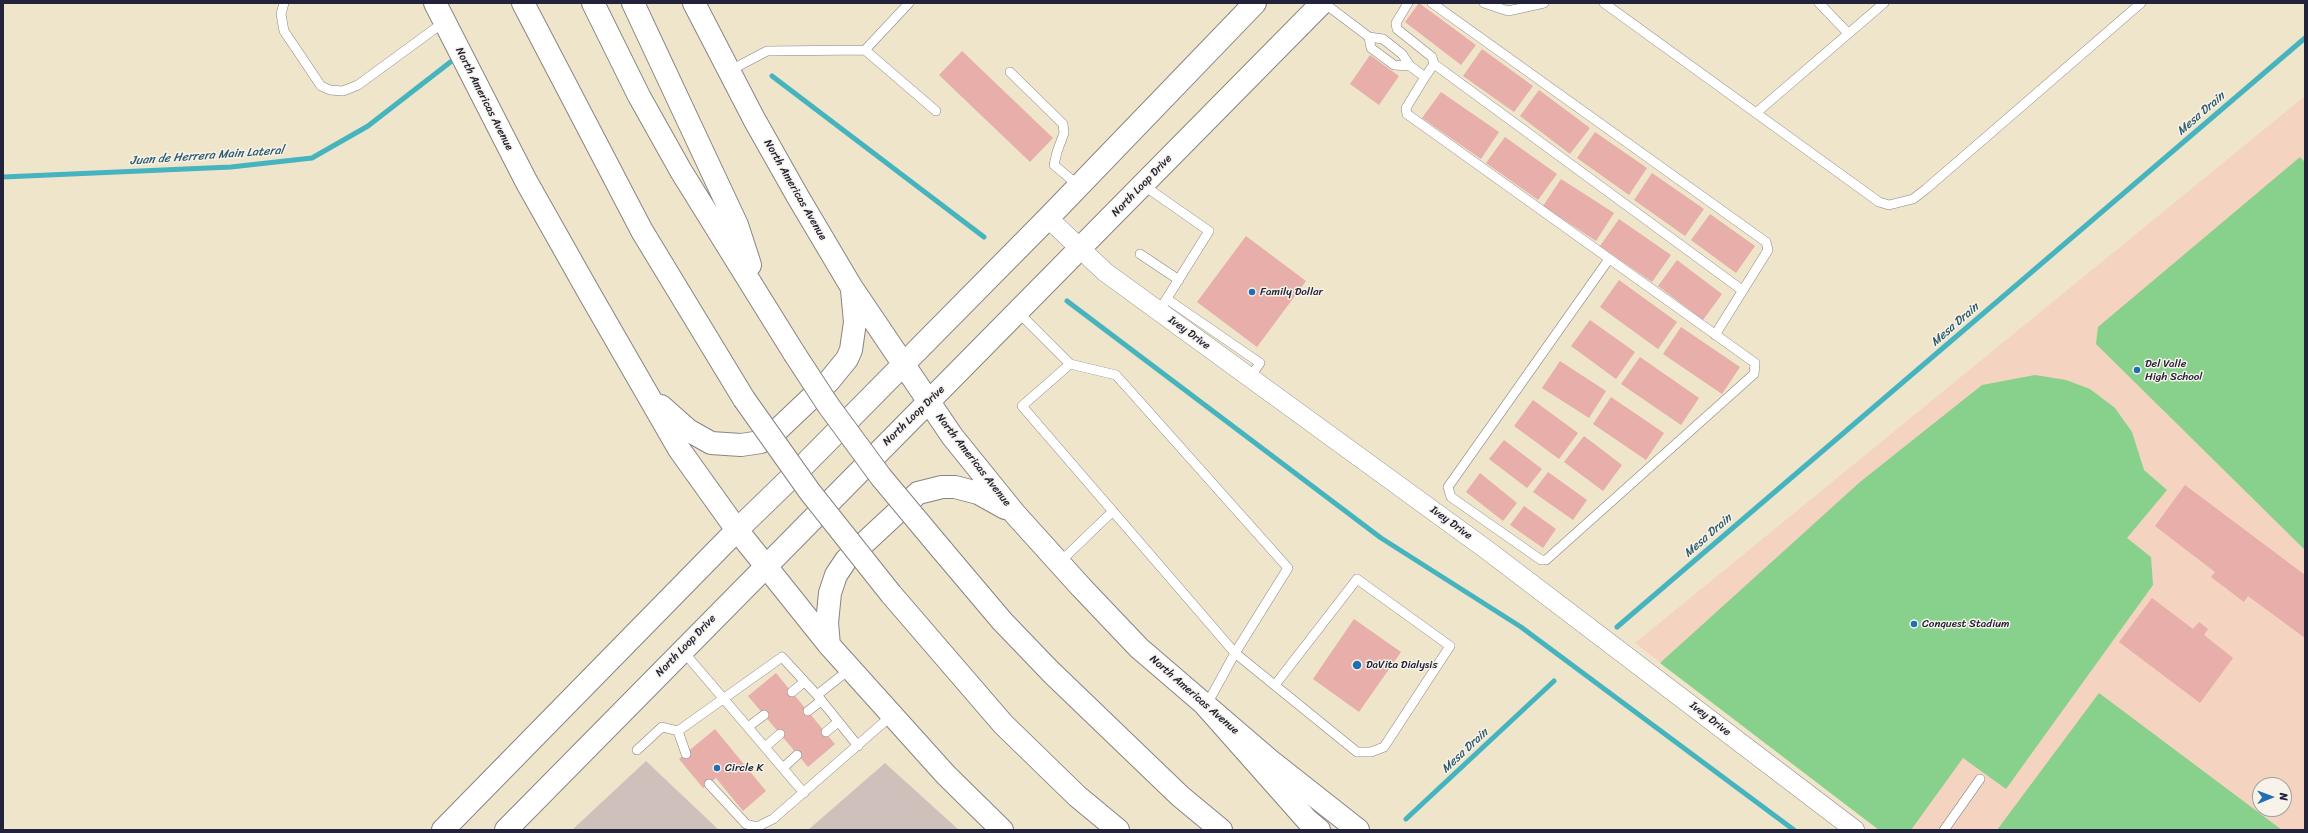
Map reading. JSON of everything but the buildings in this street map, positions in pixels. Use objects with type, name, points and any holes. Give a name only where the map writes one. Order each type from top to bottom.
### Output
[{"type":"main road","points":[[523,3],[642,231],[744,399],[810,492],[891,594],[1003,724],[1077,796],[1118,830]]},
{"type":"main road","points":[[593,3],[639,96],[681,171],[759,293],[794,353],[828,405],[881,477],[1002,621],[1051,672],[1180,796],[1221,830]]},
{"type":"main road","points":[[633,3],[737,225],[759,293]]},
{"type":"main road","name":"North Americas Avenue","points":[[694,3],[729,71],[798,197],[852,288],[904,363],[928,403],[952,436],[1015,514],[1139,648],[1206,706],[1358,830]]},
{"type":"main road","points":[[443,830],[737,530],[828,442],[1048,218],[1255,3]]},
{"type":"main road","name":"North Loop Drive","points":[[506,830],[682,650],[1323,3]]},
{"type":"main road","name":"North Americas Avenue","points":[[440,12],[526,181],[679,449],[737,530],[767,565],[829,645],[891,716],[1002,830]]},
{"type":"main road","points":[[648,395],[688,430],[711,443],[741,445],[761,442],[770,437],[829,381],[847,359],[851,350],[855,322],[852,288]]},
{"type":"main road","points":[[829,645],[827,623],[830,593],[836,575],[846,560],[918,493],[942,487],[956,487],[978,494],[1015,514]]},
{"type":"main road","points":[[1206,706],[1307,820],[1319,830]]},
{"type":"street","name":"Ivey Drive","points":[[1048,218],[1105,272],[1163,305],[1250,377],[1487,550],[1855,830]]},
{"type":"lane","points":[[284,3],[281,14],[284,30],[321,86],[330,90],[343,90],[358,85],[440,12]]},
{"type":"lane","points":[[864,50],[909,3]]},
{"type":"lane","points":[[1323,3],[1369,37],[1383,39],[1402,54],[1410,66],[1425,78]]},
{"type":"lane","points":[[1408,3],[1396,23],[1397,29],[1432,57],[1434,64],[1742,290]]},
{"type":"lane","points":[[1432,3],[1766,242],[1768,250],[1715,334]]},
{"type":"lane","points":[[1484,3],[1508,11],[1544,3]]},
{"type":"lane","points":[[1604,3],[1879,202],[1889,205],[1913,199],[1926,189],[2141,3]]},
{"type":"lane","points":[[1819,3],[1848,33]]},
{"type":"lane","points":[[1756,112],[1884,3]]},
{"type":"lane","points":[[1369,37],[1371,48],[1394,65],[1410,66]]},
{"type":"lane","points":[[729,71],[767,51],[864,50],[936,111]]},
{"type":"lane","points":[[1434,64],[1406,108],[1407,114],[1609,258],[1755,363],[1754,374],[1546,560],[1541,560],[1451,497],[1448,487],[1609,258]]},
{"type":"lane","points":[[1010,72],[1063,124],[1064,133],[1056,152],[1054,165],[1079,186]]},
{"type":"lane","points":[[1143,185],[1209,231],[1163,305]]},
{"type":"lane","points":[[1140,254],[1179,280]]},
{"type":"lane","points":[[1018,312],[1070,364],[1116,375],[1288,568],[1235,653],[1206,706]]},
{"type":"lane","points":[[1070,364],[1022,406],[1235,653],[1357,752],[1371,752],[1384,747],[1450,646],[1357,578],[1275,685]]},
{"type":"lane","points":[[1059,563],[1113,511]]},
{"type":"lane","points":[[682,650],[804,793]]},
{"type":"lane","points":[[637,750],[662,727],[678,731],[782,657],[819,698],[858,746]]},
{"type":"lane","points":[[808,711],[819,698],[850,669]]},
{"type":"lane","points":[[792,692],[804,682]]},
{"type":"lane","points":[[748,727],[764,715]]},
{"type":"lane","points":[[709,784],[746,824],[757,827],[773,820],[891,716]]},
{"type":"lane","points":[[826,732],[838,722]]},
{"type":"lane","points":[[678,731],[686,754]]},
{"type":"lane","points":[[765,747],[780,734]]},
{"type":"lane","points":[[783,768],[797,755]]},
{"type":"lane","points":[[1944,830],[1980,779]]},
{"type":"shaded area","name":"Del Valle High School","points":[[2305,96],[2305,830],[1879,830],[1635,643]]},
{"type":"shaded area","points":[[646,761],[719,830],[572,830]]},
{"type":"shaded area","points":[[885,763],[959,830],[808,830]]},
{"type":"green space","points":[[2300,157],[2305,162],[2305,550],[2096,344],[2098,327]]},
{"type":"green space","name":"Conquest Stadium","points":[[2035,375],[2066,380],[2090,389],[2115,408],[2132,432],[2144,470],[2167,490],[2127,538],[2151,557],[2153,585],[2006,789],[1963,758],[1911,830],[1879,830],[1660,663],[1860,482],[1982,385]]},
{"type":"green space","points":[[2099,693],[2252,808],[2252,817],[2265,817],[2282,830],[1997,830]]},
{"type":"waterway","name":"Mesa Drain","points":[[1617,627],[2305,38]]},
{"type":"waterway","name":"Juan de Herrera Main Lateral","points":[[3,177],[231,167],[312,158],[368,126],[453,60]]},
{"type":"waterway","points":[[772,76],[984,237]]},
{"type":"waterway","points":[[1067,301],[1381,538],[1521,627],[1794,830]]},
{"type":"waterway","name":"Mesa Drain","points":[[1406,819],[1554,681]]},
{"type":"place","name":"Family Dollar","points":[[1252,292]]},
{"type":"place","name":"Del Valle High School","points":[[2137,370]]},
{"type":"place","name":"Conquest Stadium","points":[[1914,624]]},
{"type":"place","name":"DaVita Dialysis","points":[[1357,665]]},
{"type":"place","name":"Circle K","points":[[717,768]]}]
